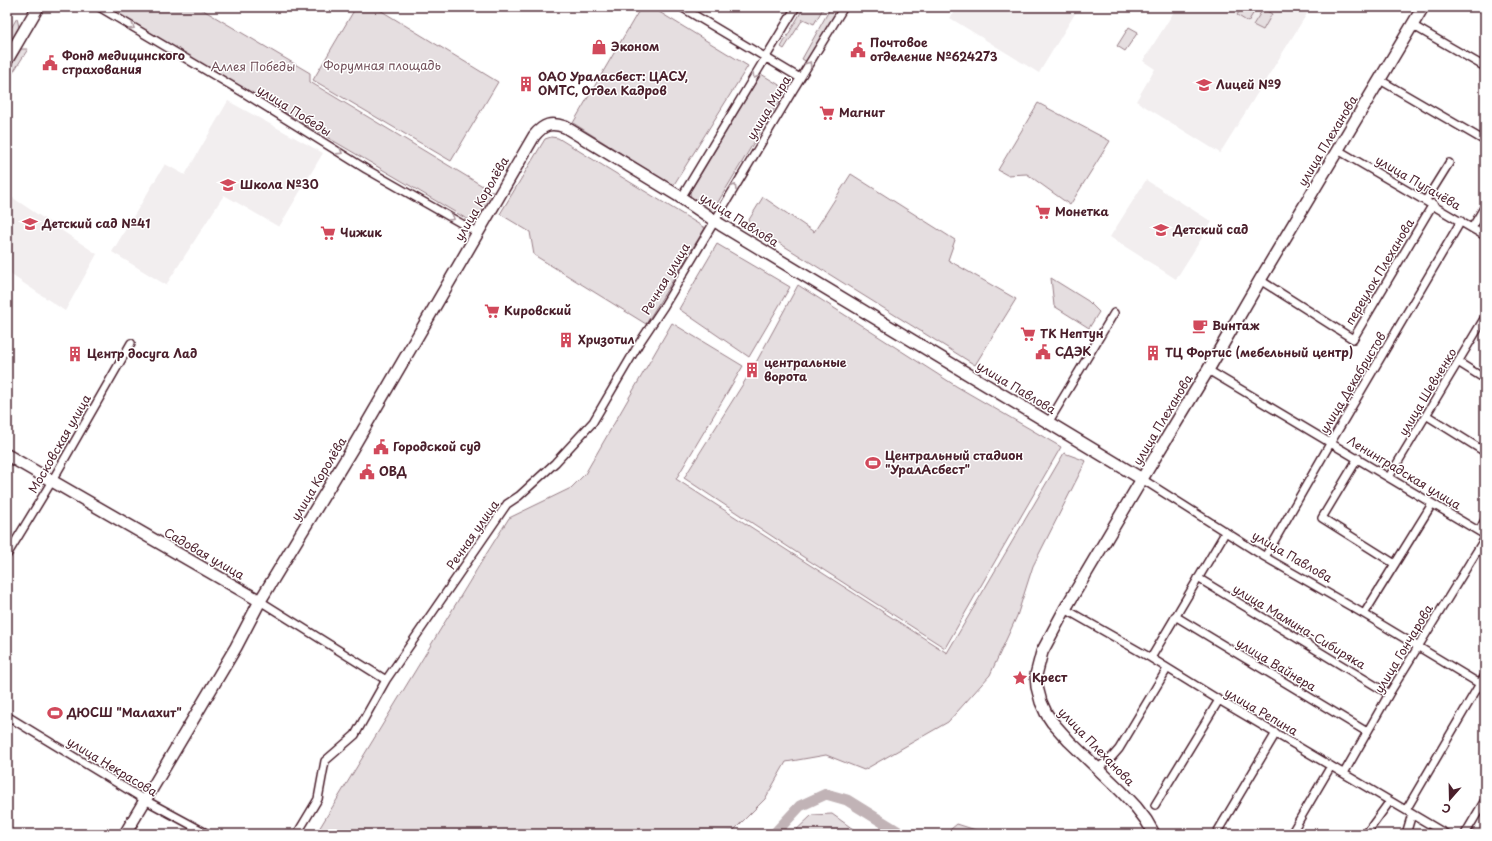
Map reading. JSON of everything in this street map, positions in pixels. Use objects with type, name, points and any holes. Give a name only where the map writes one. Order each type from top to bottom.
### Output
[{"type":"street","points":[[7,60],[38,7]]},
{"type":"street","name":"улица Победы","points":[[99,7],[244,93],[366,168],[478,233]]},
{"type":"street","points":[[681,7],[800,78]]},
{"type":"street","points":[[681,198],[796,7]]},
{"type":"street","name":"улица Мира","points":[[714,220],[844,7]]},
{"type":"street","name":"улица Плеханова","points":[[1154,834],[1136,807],[1052,722],[1041,702],[1037,687],[1036,675],[1042,652],[1065,608],[1423,7]]},
{"type":"street","points":[[1412,25],[1485,66]]},
{"type":"street","points":[[1380,80],[1485,141]]},
{"type":"street","name":"улица Павлова","points":[[534,136],[541,128],[547,125],[556,124],[565,127],[714,220],[1142,479],[1225,533],[1482,685]]},
{"type":"street","name":"улица Королёва","points":[[125,834],[236,647],[260,601],[352,449],[534,136]]},
{"type":"street","name":"улица Пугачёва","points":[[1338,150],[1433,204],[1485,236]]},
{"type":"street","points":[[1426,200],[1449,163]]},
{"type":"street","name":"переулок Плеханова","points":[[1260,280],[1353,339],[1433,204]]},
{"type":"street","points":[[1472,228],[1485,206]]},
{"type":"street","name":"Речная улица","points":[[297,834],[318,799],[325,761],[355,735],[386,680],[507,504],[519,496],[554,463],[593,422],[635,350],[664,306],[714,220]]},
{"type":"street","name":"улица Декабристов","points":[[1265,557],[1330,442],[1461,221]]},
{"type":"street","points":[[1048,423],[1114,313]]},
{"type":"street","name":"улица Шевченко","points":[[1389,477],[1485,317]]},
{"type":"street","name":"Московская улица","points":[[7,555],[52,481],[131,343]]},
{"type":"street","points":[[1458,362],[1485,379]]},
{"type":"street","name":"Ленинградская улица","points":[[1208,370],[1358,458],[1483,535]]},
{"type":"street","points":[[1426,415],[1485,452]]},
{"type":"street","name":"Садовая улица","points":[[7,455],[260,601],[386,680]]},
{"type":"street","points":[[1358,458],[1322,518],[1395,564]]},
{"type":"street","points":[[1364,614],[1432,504]]},
{"type":"street","name":"улица Гончарова","points":[[1344,773],[1483,535],[1485,520]]},
{"type":"street","points":[[1151,658],[1225,533]]},
{"type":"street","name":"улица Мамина-Сибиряка","points":[[1198,578],[1389,694]]},
{"type":"street","name":"улица Репина","points":[[1065,608],[1446,834]]},
{"type":"street","name":"улица Вайнера","points":[[1175,616],[1367,732]]},
{"type":"street","points":[[1098,768],[1112,757],[1119,749],[1167,669]]},
{"type":"street","points":[[1406,834],[1409,812],[1482,685],[1485,675]]},
{"type":"street","points":[[1155,806],[1218,700]]},
{"type":"street","name":"улица Некрасова","points":[[7,716],[145,800],[208,834]]},
{"type":"street","points":[[1216,834],[1276,733]]},
{"type":"street","points":[[1291,834],[1331,766]]},
{"type":"street","points":[[1465,834],[1485,800]]},
{"type":"street","points":[[1366,834],[1390,801]]},
{"type":"shaded area","points":[[957,7],[1079,7],[1039,73],[950,18]]},
{"type":"shaded area","name":"Лицей №9","points":[[1177,7],[1306,7],[1310,9],[1220,153],[1136,101],[1155,69],[1143,61]]},
{"type":"shaded area","name":"Школа №30","points":[[228,101],[323,153],[279,227],[224,195],[166,285],[112,252],[165,164],[185,175]]},
{"type":"shaded area","name":"Детский сад","points":[[1146,180],[1212,222],[1176,279],[1110,237]]},
{"type":"shaded area","name":"Детский сад №41","points":[[7,194],[97,254],[65,311],[7,272]]},
{"type":"green space","name":"Аллея Победы","points":[[105,7],[198,7],[310,73],[310,82],[496,194],[477,225]]},
{"type":"green space","name":"Форумная площадь","points":[[356,7],[375,7],[498,82],[451,161],[313,80]]},
{"type":"green space","points":[[641,7],[651,7],[748,66],[673,186],[573,123]]},
{"type":"green space","points":[[804,7],[824,7],[814,24],[803,19],[784,49],[781,47]]},
{"type":"green space","points":[[831,7],[839,7],[807,62],[802,59]]},
{"type":"green space","points":[[1242,7],[1257,7],[1248,22],[1237,15]]},
{"type":"green space","points":[[1263,9],[1272,14],[1263,30],[1253,25]]},
{"type":"green space","points":[[17,18],[19,27],[7,50],[7,35]]},
{"type":"green space","points":[[1129,27],[1138,32],[1125,51],[1117,46]]},
{"type":"green space","points":[[21,49],[28,49],[7,82],[7,72]]},
{"type":"green space","points":[[761,74],[786,89],[715,207],[707,211],[691,202],[690,192]]},
{"type":"green space","points":[[1038,103],[1110,141],[1070,205],[1027,174],[1007,175],[998,170]]},
{"type":"green space","points":[[551,137],[558,138],[705,228],[646,324],[534,255],[530,232],[500,214],[545,139]]},
{"type":"green space","points":[[851,174],[955,240],[948,260],[1016,299],[975,365],[747,223],[763,197],[814,232]]},
{"type":"green space","points":[[717,244],[790,287],[749,357],[679,309]]},
{"type":"green space","points":[[1051,278],[1088,301],[1099,312],[1089,328],[1054,306]]},
{"type":"green space","name":"Центральный стадион \"УралАсбест\"","points":[[798,285],[956,386],[1061,447],[945,648],[684,478],[753,368]]},
{"type":"green space","points":[[672,323],[743,366],[676,479],[947,653],[1064,453],[1086,461],[1033,566],[1017,616],[990,675],[948,722],[864,770],[826,755],[786,762],[765,799],[732,832],[705,834],[316,834],[509,518],[571,488],[585,474]]},
{"type":"green space","points":[[832,814],[860,834],[792,834],[812,815]]},
{"type":"green space","points":[[957,824],[988,834],[945,834]]},
{"type":"waterway","points":[[774,834],[800,806],[826,794],[847,800],[902,834]]},
{"type":"place","name":"Эконом","points":[[599,47]]},
{"type":"place","name":"Почтовое отделение №624273","points":[[858,50]]},
{"type":"place","name":"Фонд медицинского страхования","points":[[50,63]]},
{"type":"place","name":"ОАО Ураласбест: ЦАСУ, ОМТС, Отдел Кадров","points":[[526,84]]},
{"type":"place","name":"Лицей №9","points":[[1204,85]]},
{"type":"place","name":"Магнит","points":[[827,113]]},
{"type":"place","name":"Школа №30","points":[[228,185]]},
{"type":"place","name":"Монетка","points":[[1043,212]]},
{"type":"place","name":"Детский сад №41","points":[[30,224]]},
{"type":"place","name":"Детский сад","points":[[1161,230]]},
{"type":"place","name":"Чижик","points":[[328,233]]},
{"type":"place","name":"Кировский","points":[[492,311]]},
{"type":"place","name":"Винтаж","points":[[1200,326]]},
{"type":"place","name":"ТК Нептун","points":[[1028,334]]},
{"type":"place","name":"Хризотил","points":[[566,340]]},
{"type":"place","name":"СДЭК","points":[[1043,352]]},
{"type":"place","name":"ТЦ Фортис (мебельный центр)","points":[[1153,353]]},
{"type":"place","name":"Центр досуга Лад","points":[[75,354]]},
{"type":"place","name":"центральные ворота","points":[[752,370]]},
{"type":"place","name":"Городской суд","points":[[381,447]]},
{"type":"place","name":"Центральный стадион \"УралАсбест\"","points":[[873,463]]},
{"type":"place","name":"ОВД","points":[[367,472]]},
{"type":"place","name":"Крест","points":[[1020,678]]},
{"type":"place","name":"ДЮСШ \"Малахит\"","points":[[55,713]]}]
